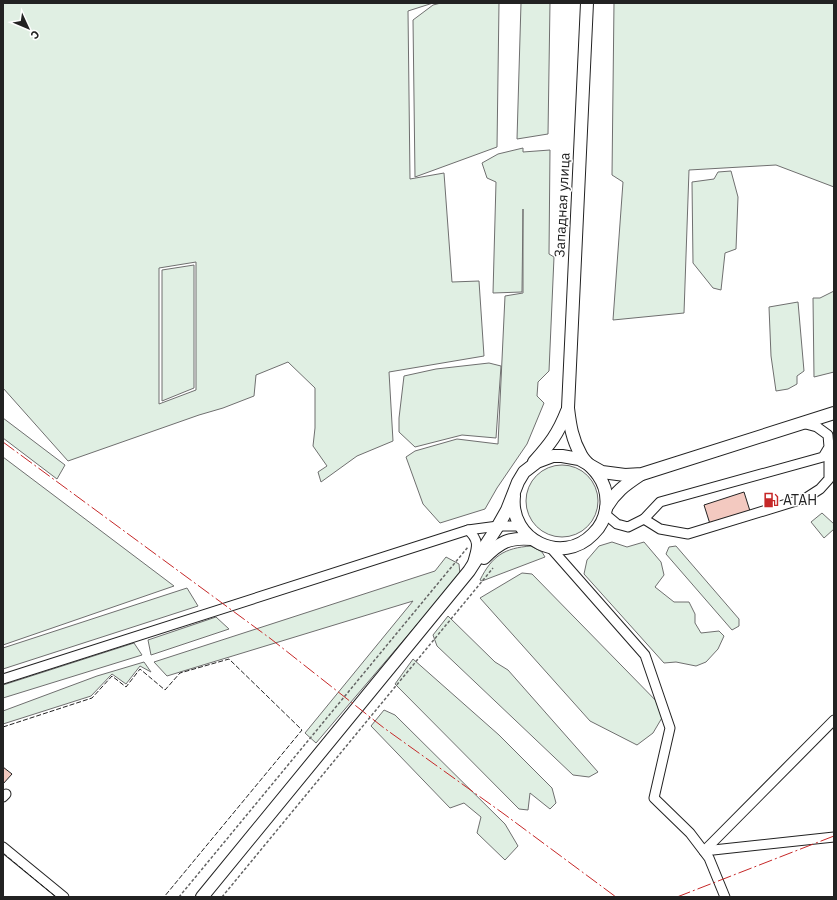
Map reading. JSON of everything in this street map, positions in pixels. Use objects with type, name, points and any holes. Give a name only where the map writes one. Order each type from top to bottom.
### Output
[{"type":"main road","name":"Западная улица","points":[[586,463],[572,435],[568,408],[587,3]]},
{"type":"main road","name":"Западная улица","points":[[524,472],[551,443],[568,408]]},
{"type":"main road","points":[[642,474],[620,488],[614,495],[600,526],[594,534],[586,540],[569,548],[550,547],[540,544],[532,539],[520,526],[514,510],[515,493],[518,482],[524,472],[537,462],[554,456],[570,457],[586,463],[602,472],[625,475],[642,474],[834,413]]},
{"type":"main road","points":[[586,463],[598,475],[602,483],[605,491],[606,511]]},
{"type":"main road","points":[[202,897],[469,571],[498,526],[515,493]]},
{"type":"main road","points":[[469,571],[494,548],[506,541],[518,538],[532,539]]},
{"type":"lane","points":[[644,519],[660,529],[688,534],[806,498],[820,489],[829,479],[829,447],[828,435],[817,427],[800,423]]},
{"type":"lane","points":[[606,511],[617,524],[628,527],[644,519],[660,502],[823,457],[829,447]]},
{"type":"lane","points":[[3,679],[468,530],[498,526],[520,526]]},
{"type":"lane","points":[[468,530],[475,537],[477,542],[476,552],[469,571]]},
{"type":"lane","points":[[550,547],[645,655],[670,728],[654,798],[690,833],[704,851],[709,858],[725,897]]},
{"type":"lane","points":[[704,851],[834,720]]},
{"type":"lane","points":[[704,851],[834,837]]},
{"type":"lane","points":[[3,847],[64,897]]},
{"type":"path","points":[[179,897],[469,546]]},
{"type":"path","points":[[222,897],[493,568]]},
{"type":"green space","points":[[3,3],[433,3],[408,11],[410,179],[444,173],[452,282],[479,281],[484,356],[389,372],[393,441],[357,456],[321,482],[318,472],[327,466],[313,446],[315,428],[315,388],[288,362],[256,375],[254,396],[68,461],[3,388]],"holes":[[[196,262],[196,390],[159,404],[159,268]]]},
{"type":"green space","points":[[441,3],[499,3],[497,147],[415,177],[413,20],[433,5]]},
{"type":"green space","points":[[521,3],[550,3],[548,134],[517,139]]},
{"type":"green space","points":[[614,3],[834,3],[834,187],[776,165],[689,170],[684,313],[613,320],[623,182],[612,175]]},
{"type":"green space","points":[[523,148],[523,152],[550,150],[549,254],[554,257],[549,371],[538,382],[537,396],[544,403],[527,444],[497,488],[485,509],[440,523],[423,504],[406,457],[415,451],[457,439],[498,444],[505,296],[523,293],[523,209],[522,292],[493,293],[496,182],[487,178],[482,163],[498,154]]},
{"type":"green space","points":[[731,171],[738,197],[736,249],[725,253],[721,290],[713,288],[693,263],[692,182],[714,179],[718,172]]},
{"type":"green space","points":[[194,265],[194,388],[162,401],[162,270]]},
{"type":"green space","points":[[834,291],[834,372],[814,377],[813,298],[820,298]]},
{"type":"green space","points":[[798,302],[804,371],[797,376],[797,384],[788,389],[776,391],[771,356],[769,307]]},
{"type":"green space","points":[[489,363],[501,366],[496,438],[462,435],[415,447],[399,432],[399,418],[404,376],[436,369]]},
{"type":"green space","points":[[3,418],[65,465],[57,479],[3,438]]},
{"type":"green space","points":[[3,457],[174,586],[3,645]]},
{"type":"green space","points":[[562,465],[582,471],[592,481],[598,501],[592,521],[582,531],[562,537],[542,531],[532,521],[526,501],[532,481],[542,471]]},
{"type":"green space","points":[[822,513],[834,524],[834,529],[824,538],[811,522]]},
{"type":"green space","points":[[612,542],[627,547],[644,542],[661,562],[664,575],[655,587],[674,602],[689,602],[695,614],[695,623],[701,633],[719,631],[724,636],[718,649],[706,662],[696,666],[676,662],[664,663],[584,574],[587,560],[599,546]]},
{"type":"green space","points":[[531,546],[542,552],[545,557],[482,581],[480,580],[494,559],[506,551]]},
{"type":"green space","points":[[676,546],[739,619],[739,626],[732,630],[666,554],[669,547]]},
{"type":"green space","points":[[446,557],[459,564],[460,574],[316,743],[305,733],[413,601],[167,676],[154,662],[435,571]]},
{"type":"green space","points":[[522,573],[532,574],[666,711],[653,733],[637,745],[590,721],[480,598]]},
{"type":"green space","points":[[187,588],[198,606],[3,669],[3,648]]},
{"type":"green space","points":[[448,616],[495,662],[508,670],[598,772],[589,777],[573,775],[437,646],[433,635]]},
{"type":"green space","points":[[216,617],[229,629],[151,655],[148,640]]},
{"type":"green space","points":[[134,643],[142,655],[3,698],[3,685]]},
{"type":"green space","points":[[413,659],[499,735],[552,788],[556,803],[550,809],[530,793],[528,810],[519,809],[395,684]]},
{"type":"green space","points":[[144,662],[151,672],[140,666],[126,684],[112,674],[91,696],[3,724],[3,711],[97,676]]},
{"type":"green space","points":[[384,710],[395,715],[505,824],[518,846],[505,860],[477,833],[481,817],[464,803],[450,808],[371,726]]},
{"type":"building","points":[[744,492],[750,511],[710,524],[704,505]]},
{"type":"building","points":[[3,767],[12,774],[3,784]]},
{"type":"fence","points":[[3,727],[92,698],[112,676],[126,687],[140,669],[165,690],[180,673],[229,659],[302,730],[164,897]]},
{"type":"fence","points":[[3,853],[56,897]]},
{"type":"power","points":[[3,442],[271,639],[384,728],[616,897]]},
{"type":"power","points":[[677,897],[834,836]]},
{"type":"place","name":"АТАН","points":[[771,500]]}]
